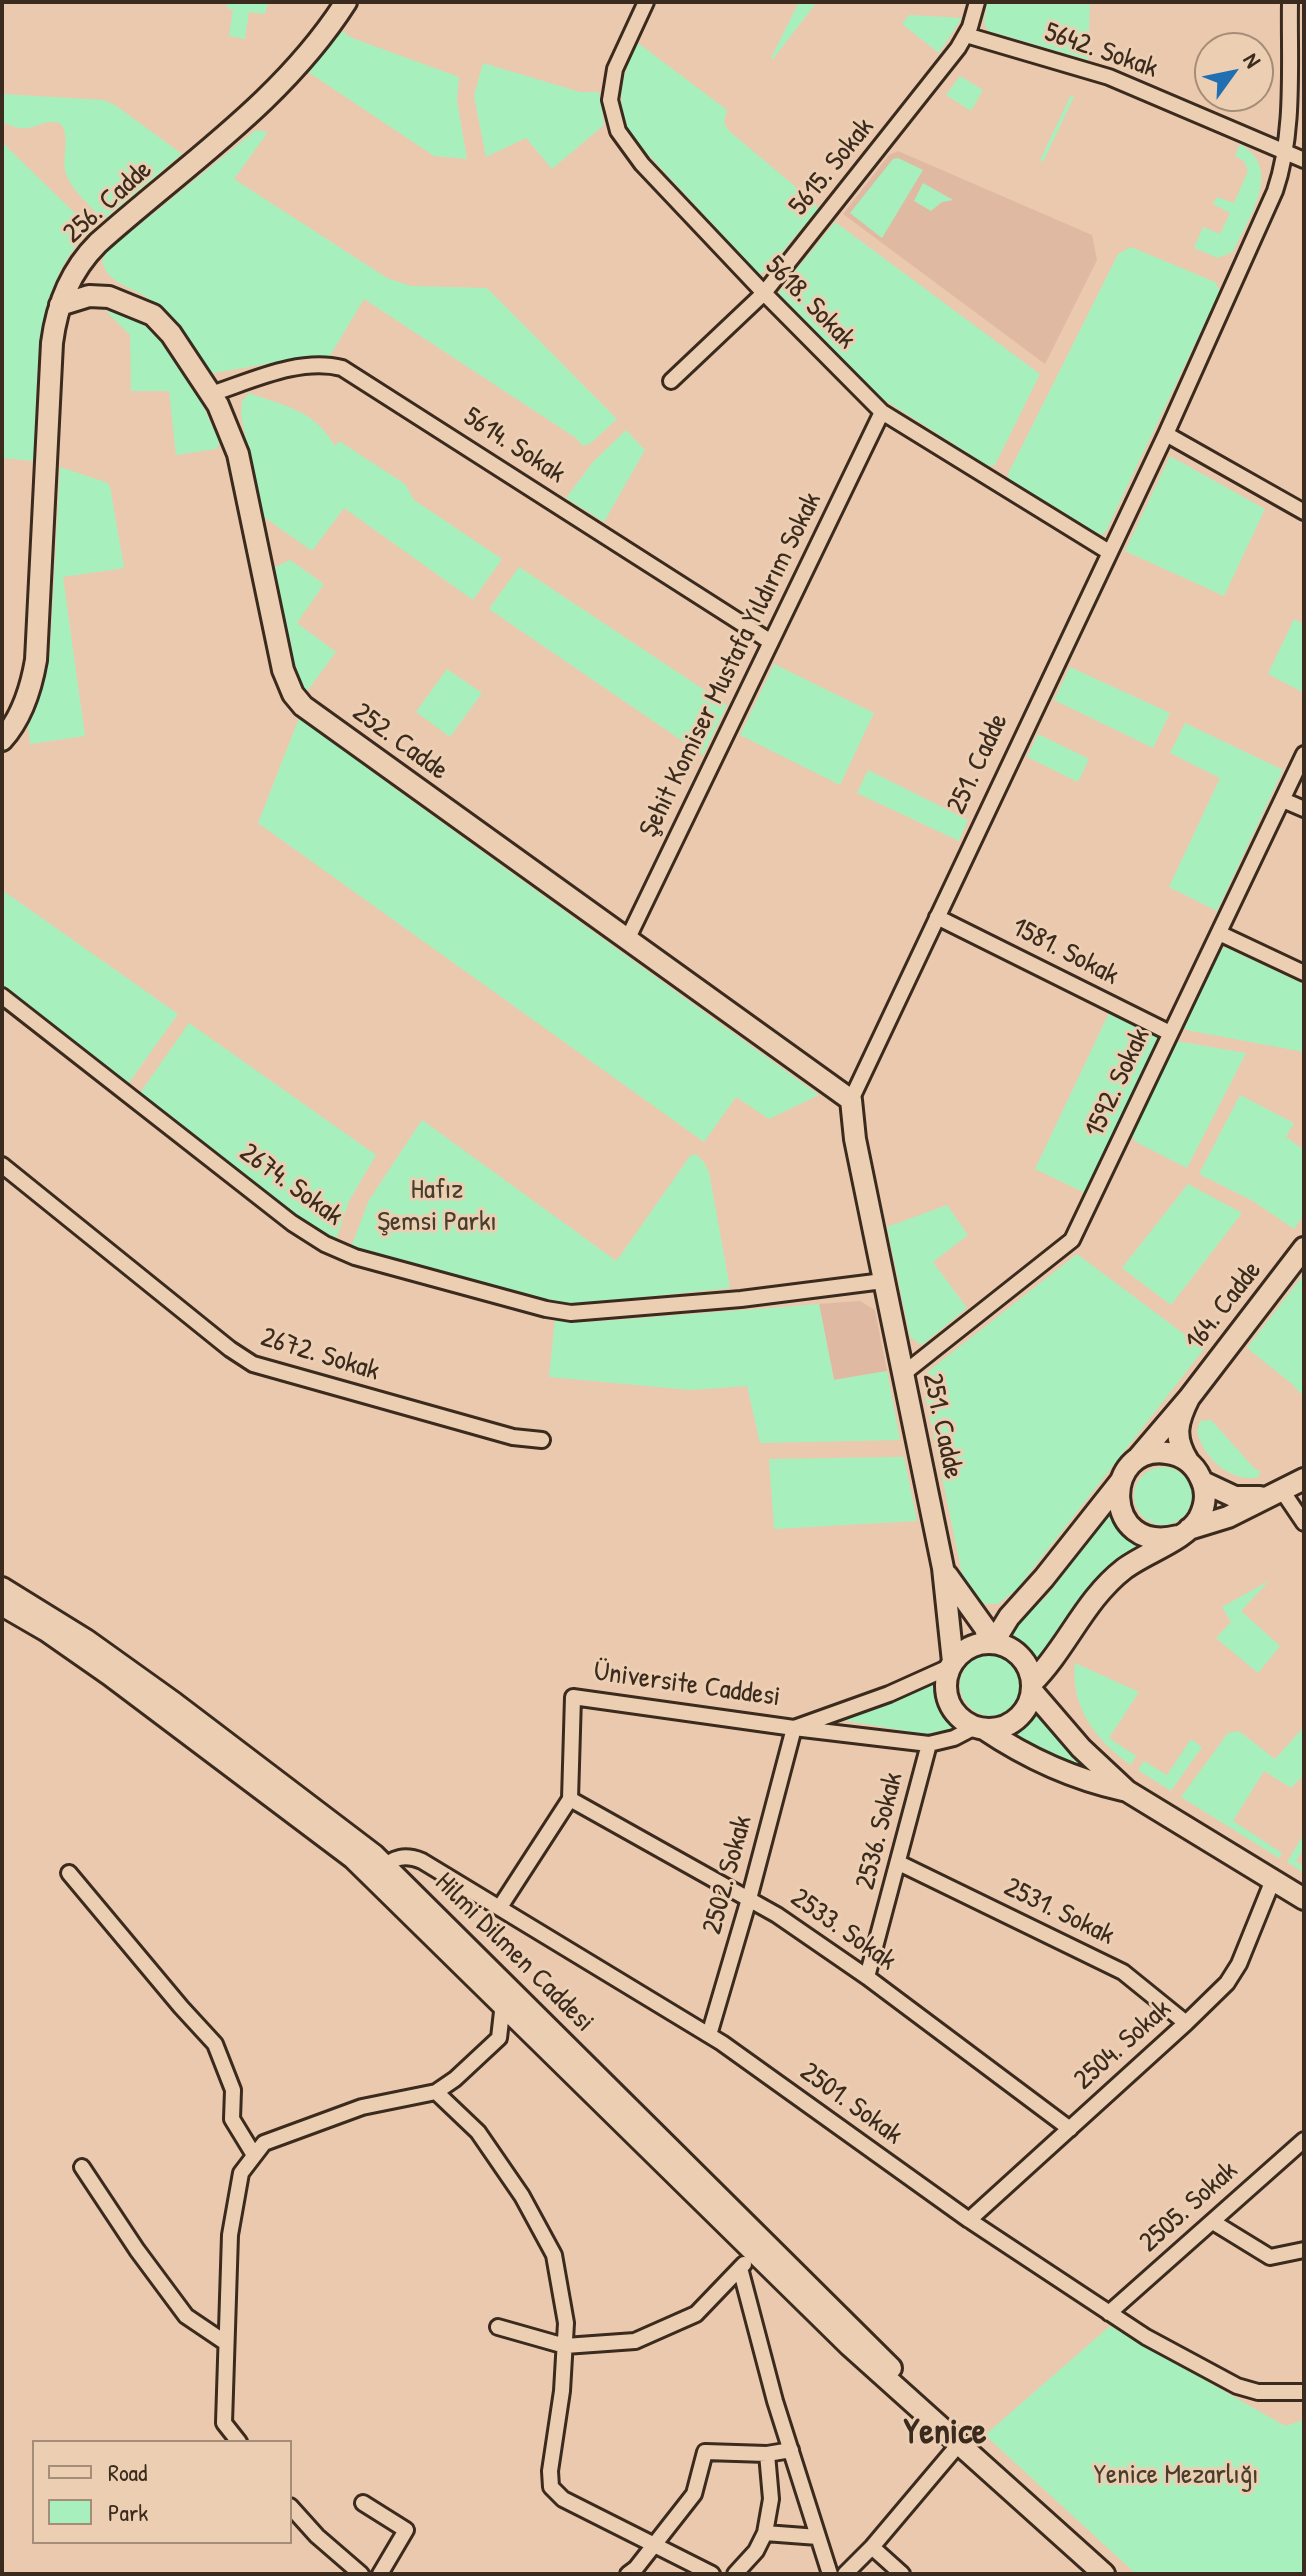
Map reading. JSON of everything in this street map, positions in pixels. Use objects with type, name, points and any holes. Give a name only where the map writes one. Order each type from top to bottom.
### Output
[{"type":"street","name":"256. Cadde","points":[[2,740],[21,709],[36,660],[51,358],[60,305],[77,266],[98,243],[256,110],[308,53],[346,2]]},
{"type":"street","name":"5618. Sokak","points":[[646,2],[612,79],[610,100],[614,121],[624,141],[642,164],[882,412],[1109,552]]},
{"type":"street","name":"5615. Sokak","points":[[671,381],[764,293],[966,35],[977,2]]},
{"type":"street","name":"251. Cadde","points":[[951,1665],[943,1568],[855,1139],[851,1100],[1166,434],[1275,191],[1285,152],[1290,2]]},
{"type":"street","name":"5642. Sokak","points":[[966,35],[1109,77],[1304,160]]},
{"type":"street","name":"252. Cadde","points":[[77,266],[109,297]]},
{"type":"street","name":"252. Cadde","points":[[60,305],[89,296],[109,297],[139,307],[158,318],[211,394],[229,427],[238,454],[281,663],[296,699],[851,1100]]},
{"type":"street","name":"5614. Sokak","points":[[211,394],[267,375],[309,366],[342,368],[771,642]]},
{"type":"street","name":"Şehit Komiser Mustafa Yıldırım Sokak","points":[[627,940],[882,412]]},
{"type":"street","points":[[1166,434],[1304,512]]},
{"type":"street","name":"1592. Sokak","points":[[903,1374],[1072,1240],[1304,754]]},
{"type":"street","points":[[1283,800],[1304,809]]},
{"type":"street","name":"1581. Sokak","points":[[937,917],[1170,1033]]},
{"type":"street","points":[[1219,933],[1304,973]]},
{"type":"street","name":"2674. Sokak","points":[[2,996],[292,1223],[325,1244],[355,1257],[546,1309],[571,1313],[741,1299],[883,1281]]},
{"type":"street","name":"2672. Sokak","points":[[2,1165],[216,1338],[253,1364],[513,1437],[542,1440]]},
{"type":"street","name":"164. Cadde","points":[[1137,1460],[1189,1398],[1304,1248]]},
{"type":"street","name":"164. Cadde","points":[[1188,1461],[1179,1446],[1176,1432],[1189,1398]]},
{"type":"street","points":[[991,1642],[1137,1460],[1164,1452],[1188,1461],[1203,1482],[1235,1497],[1252,1498],[1274,1492]]},
{"type":"street","points":[[1032,1687],[1083,1613],[1109,1582],[1139,1559],[1184,1533],[1228,1517],[1304,1479]]},
{"type":"street","points":[[1120,1482],[1118,1496],[1121,1511],[1138,1533],[1152,1538],[1184,1533],[1204,1508],[1203,1482]]},
{"type":"street","points":[[1274,1492],[1304,1523]]},
{"type":"street","name":"251. Cadde","points":[[943,1568],[985,1628],[991,1642]]},
{"type":"street","name":"Hilmi Dilmen Caddesi","points":[[2,1588],[86,1640],[341,1828],[748,2260],[849,2345],[1104,2574]]},
{"type":"street","name":"Hilmi Dilmen Caddesi","points":[[2,1605],[71,1647],[330,1839],[379,1870],[860,2334],[934,2421]]},
{"type":"street","points":[[980,1728],[1005,1727],[1015,1721],[1029,1702],[1032,1687],[1029,1668],[1022,1658],[1013,1650],[991,1642],[966,1648],[951,1665],[946,1680],[950,1705],[958,1716],[1043,1763],[1080,1778],[1127,1791]]},
{"type":"street","name":"Üniversite Caddesi","points":[[794,1728],[889,1694],[951,1665]]},
{"type":"street","points":[[1032,1687],[1081,1748],[1127,1791],[1304,1899]]},
{"type":"street","name":"Üniversite Caddesi","points":[[570,1799],[573,1697],[929,1744],[980,1728]]},
{"type":"street","name":"2502. Sokak","points":[[709,2035],[794,1728]]},
{"type":"street","name":"2536. Sokak","points":[[867,1977],[929,1744]]},
{"type":"street","points":[[500,1907],[570,1799]]},
{"type":"street","name":"2533. Sokak","points":[[570,1799],[749,1899],[867,1977],[1070,2129]]},
{"type":"street","name":"2501. Sokak","points":[[379,1870],[399,1857],[414,1858],[500,1907],[709,2035],[969,2220],[1109,2313],[1195,2365],[1237,2386],[1258,2392],[1304,2392]]},
{"type":"street","name":"2531. Sokak","points":[[899,1863],[1123,1972],[1186,2023]]},
{"type":"street","points":[[69,1873],[215,2044],[233,2090],[232,2119],[254,2155]]},
{"type":"street","name":"2504. Sokak","points":[[969,2220],[1218,1993],[1234,1974],[1273,1880]]},
{"type":"street","points":[[237,2440],[224,2423],[230,2235],[241,2173],[264,2143],[362,2107],[436,2092],[455,2079],[499,2038],[503,2003]]},
{"type":"street","points":[[436,2092],[478,2132],[522,2196],[554,2255],[566,2323],[562,2391],[550,2471],[551,2487],[563,2499],[712,2574]]},
{"type":"street","name":"2505. Sokak","points":[[1109,2313],[1304,2140]]},
{"type":"street","points":[[82,2167],[137,2250],[186,2316],[226,2343]]},
{"type":"street","points":[[1213,2222],[1270,2257],[1304,2250]]},
{"type":"street","points":[[498,2327],[565,2346],[635,2341],[696,2314],[748,2260]]},
{"type":"street","points":[[748,2260],[775,2401],[830,2574]]},
{"type":"street","points":[[845,2574],[872,2547],[959,2444]]},
{"type":"street","points":[[628,2574],[694,2494],[705,2452],[767,2454],[791,2450]]},
{"type":"street","points":[[735,2574],[756,2551],[765,2533],[771,2499],[767,2454]]},
{"type":"street","points":[[363,2503],[406,2530],[380,2574]]},
{"type":"street","points":[[292,2508],[317,2536],[361,2574]]},
{"type":"street","points":[[765,2533],[818,2537]]},
{"type":"street","points":[[872,2547],[902,2574]]},
{"type":"shaded area","points":[[898,151],[1092,235],[1097,260],[1045,364],[843,214],[889,155]]},
{"type":"shaded area","points":[[860,1301],[875,1310],[887,1371],[834,1380],[819,1304]]},
{"type":"green space","points":[[228,2],[268,2],[265,14],[249,12],[245,39],[229,36],[233,10],[227,8]]},
{"type":"green space","points":[[799,2],[817,2],[773,59],[771,58]]},
{"type":"green space","points":[[987,2],[1090,2],[1088,60],[988,31],[984,23]]},
{"type":"green space","points":[[909,15],[962,18],[939,53],[902,24]]},
{"type":"green space","points":[[342,31],[352,38],[459,77],[457,101],[467,159],[434,156],[308,72]]},
{"type":"green space","points":[[638,43],[727,110],[724,123],[729,131],[816,204],[818,209],[765,272],[759,274],[632,137],[623,113],[622,90],[627,67]]},
{"type":"green space","points":[[483,63],[580,92],[599,92],[604,125],[552,169],[526,138],[486,157],[474,96]]},
{"type":"green space","points":[[960,76],[983,90],[971,111],[946,95]]},
{"type":"green space","points":[[2,94],[103,100],[115,105],[182,154],[103,220],[77,192],[66,174],[65,136],[61,124],[47,122],[21,128],[2,121]]},
{"type":"green space","points":[[1071,95],[1074,97],[1043,162],[1040,160]]},
{"type":"green space","points":[[256,130],[268,132],[234,179],[387,278],[411,286],[487,288],[617,419],[591,443],[583,446],[576,438],[364,299],[330,356],[208,374],[182,334],[158,306],[115,280],[102,261],[107,251]]},
{"type":"green space","points":[[2,142],[91,229],[71,253],[57,279],[47,308],[38,369],[34,461],[2,458]]},
{"type":"green space","points":[[1240,144],[1253,155],[1260,167],[1259,195],[1233,252],[1218,258],[1194,248],[1203,227],[1220,234],[1230,213],[1213,204],[1217,197],[1234,203],[1248,171],[1244,161],[1235,156]]},
{"type":"green space","points":[[898,158],[923,170],[882,238],[850,213],[893,159]]},
{"type":"green space","points":[[923,183],[953,200],[942,202],[931,211],[914,201]]},
{"type":"green space","points":[[835,222],[1040,374],[995,465],[988,466],[883,399],[780,295],[780,290]]},
{"type":"green space","points":[[1131,247],[1215,282],[1220,291],[1105,533],[1100,535],[1009,479],[1008,474],[1118,254]]},
{"type":"green space","points":[[106,311],[143,320],[159,332],[189,378],[220,443],[216,449],[176,455],[169,391],[131,391],[130,335]]},
{"type":"green space","points":[[249,393],[308,417],[318,424],[335,446],[339,441],[405,484],[414,500],[502,559],[473,600],[344,508],[312,551],[261,515],[241,414],[242,401]]},
{"type":"green space","points":[[626,430],[645,450],[604,522],[566,498],[593,462]]},
{"type":"green space","points":[[1170,456],[1265,509],[1224,596],[1125,551]]},
{"type":"green space","points":[[60,467],[110,486],[124,568],[63,577],[85,736],[30,744],[28,724],[45,680],[50,651]]},
{"type":"green space","points":[[290,560],[324,584],[297,623],[336,652],[305,694],[294,677],[271,569]]},
{"type":"green space","points":[[519,567],[727,705],[703,755],[489,609]]},
{"type":"green space","points":[[1294,619],[1304,624],[1304,693],[1268,674]]},
{"type":"green space","points":[[774,664],[874,713],[840,785],[740,735]]},
{"type":"green space","points":[[1070,667],[1170,713],[1153,748],[1054,700]]},
{"type":"green space","points":[[447,669],[482,693],[450,737],[416,712]]},
{"type":"green space","points":[[299,718],[819,1095],[769,1119],[736,1097],[704,1142],[258,823]]},
{"type":"green space","points":[[1185,723],[1283,770],[1217,911],[1169,887],[1220,778],[1170,753]]},
{"type":"green space","points":[[1038,734],[1089,759],[1078,782],[1027,757]]},
{"type":"green space","points":[[868,770],[968,820],[959,841],[857,793]]},
{"type":"green space","points":[[2,890],[178,1014],[128,1084],[2,985]]},
{"type":"green space","points":[[1225,947],[1304,984],[1304,1052],[1186,1030],[1182,1025],[1220,951]]},
{"type":"green space","points":[[1109,1013],[1158,1037],[1085,1193],[1035,1169]]},
{"type":"green space","points":[[189,1023],[376,1155],[349,1201],[336,1240],[298,1216],[140,1093]]},
{"type":"green space","points":[[1176,1041],[1246,1053],[1187,1168],[1136,1142],[1132,1135]]},
{"type":"green space","points":[[1240,1095],[1294,1123],[1286,1137],[1304,1150],[1304,1215],[1294,1229],[1253,1201],[1199,1174]]},
{"type":"green space","name":"Hafız Şemsi Parkı","points":[[422,1120],[615,1260],[690,1156],[696,1154],[709,1172],[730,1288],[581,1304],[557,1303],[351,1247],[369,1200]]},
{"type":"green space","points":[[1188,1184],[1242,1213],[1171,1305],[1122,1268]]},
{"type":"green space","points":[[947,1205],[968,1235],[933,1262],[967,1308],[922,1345],[910,1337],[887,1227]]},
{"type":"green space","points":[[1077,1254],[1204,1349],[1016,1590],[998,1604],[985,1604],[972,1593],[962,1574],[922,1379]]},
{"type":"green space","points":[[1304,1276],[1304,1397],[1247,1348]]},
{"type":"green space","points":[[819,1304],[834,1380],[887,1371],[900,1440],[760,1443],[747,1386],[690,1390],[549,1377],[555,1319],[590,1322]]},
{"type":"green space","points":[[1211,1420],[1260,1471],[1259,1477],[1238,1476],[1212,1459],[1197,1431],[1200,1421]]},
{"type":"green space","points":[[904,1457],[917,1521],[774,1529],[769,1459]]},
{"type":"green space","points":[[1163,1467],[1184,1475],[1192,1496],[1184,1517],[1163,1525],[1142,1517],[1134,1496],[1142,1475]]},
{"type":"green space","points":[[1111,1514],[1118,1524],[1144,1544],[1095,1584],[1039,1665],[1028,1648],[1009,1631],[1045,1598]]},
{"type":"green space","points":[[1269,1581],[1241,1611],[1280,1646],[1258,1673],[1216,1638],[1231,1622],[1222,1607]]},
{"type":"green space","points":[[991,1654],[1003,1656],[1013,1663],[1020,1673],[1020,1697],[1013,1707],[1003,1714],[991,1716],[979,1714],[969,1707],[962,1697],[960,1685],[962,1673],[969,1663],[979,1656]]},
{"type":"green space","points":[[1075,1663],[1139,1692],[1109,1738],[1136,1756],[1131,1765],[1107,1745],[1088,1722],[1077,1694]]},
{"type":"green space","points":[[936,1682],[944,1707],[959,1727],[946,1732],[923,1734],[842,1720],[888,1705]]},
{"type":"green space","points":[[1039,1709],[1104,1781],[1005,1734],[1021,1727]]},
{"type":"green space","points":[[1304,1727],[1304,1775],[1291,1788],[1264,1771],[1233,1821],[1282,1853],[1279,1858],[1181,1797],[1228,1733],[1239,1731],[1275,1759]]},
{"type":"green space","points":[[1191,1739],[1202,1747],[1171,1791],[1138,1770],[1144,1761],[1167,1775]]},
{"type":"green space","points":[[1304,1834],[1304,1849],[1296,1861],[1304,1867],[1304,1873],[1287,1862]]},
{"type":"green space","name":"Yenice Mezarlığı","points":[[1110,2326],[1285,2426],[1304,2420],[1304,2574],[1136,2574],[985,2435]]},
{"type":"district","name":"Yenice","points":[[945,2433]]}]
